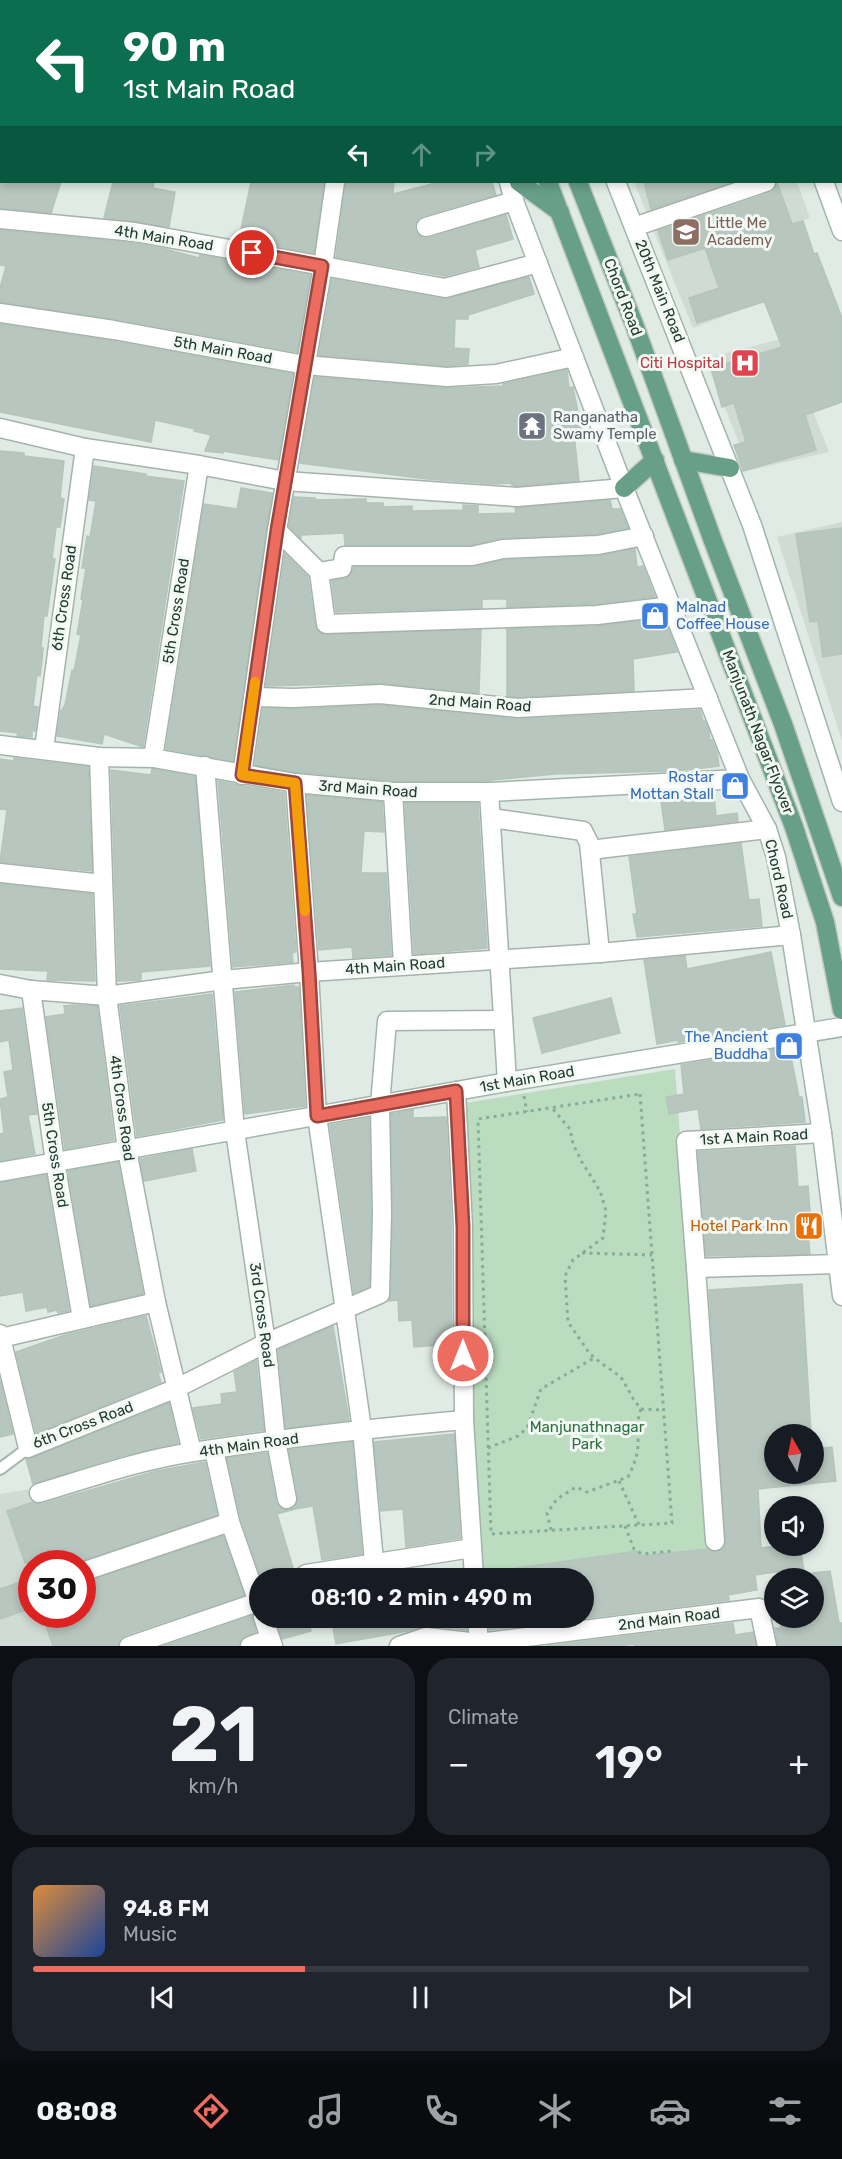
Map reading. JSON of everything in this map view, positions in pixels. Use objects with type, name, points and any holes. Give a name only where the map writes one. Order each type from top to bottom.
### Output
[{"type":"main road","points":[[520,183],[560,212]]},
{"type":"main road","name":"Chord Road","points":[[549,183],[655,460]]},
{"type":"main road","name":"Chord Road","points":[[578,183],[634,324],[682,460]]},
{"type":"main road","points":[[586,183],[586,203]]},
{"type":"main road","points":[[624,488],[655,460]]},
{"type":"main road","name":"Manjunath Nagar Flyover","points":[[655,460],[794,827],[825,922],[842,1010]]},
{"type":"main road","points":[[682,460],[730,468]]},
{"type":"main road","name":"Manjunath Nagar Flyover","points":[[682,460],[783,724],[842,897]]},
{"type":"street","points":[[242,775],[277,530],[335,183]]},
{"type":"street","name":"Chord Road","points":[[509,183],[514,201],[624,488],[740,779],[767,829],[776,857],[791,935],[822,1133],[842,1296]]},
{"type":"street","name":"20th Main Road","points":[[616,183],[730,468]]},
{"type":"street","points":[[634,227],[763,183]]},
{"type":"street","points":[[824,183],[842,231]]},
{"type":"street","points":[[426,227],[514,201]]},
{"type":"street","name":"4th Main Road","points":[[0,219],[135,232],[445,288],[538,263]]},
{"type":"street","name":"5th Main Road","points":[[0,313],[114,330],[305,365],[447,377],[496,374],[574,357]]},
{"type":"street","points":[[0,428],[85,448],[285,481],[517,497],[624,488]]},
{"type":"street","name":"6th Cross Road","points":[[44,748],[85,448]]},
{"type":"street","name":"5th Cross Road","points":[[153,758],[199,465]]},
{"type":"street","points":[[730,468],[752,525],[842,802]]},
{"type":"street","points":[[277,530],[319,572],[326,624],[597,615],[672,606]]},
{"type":"street","points":[[319,572],[342,568],[344,556],[472,556],[503,549],[598,545],[644,536]]},
{"type":"street","name":"2nd Main Road","points":[[253,697],[294,698],[380,694],[518,708],[708,698]]},
{"type":"street","name":"3rd Main Road","points":[[0,745],[44,748],[99,757],[153,758],[295,783],[393,792],[489,792],[740,779]]},
{"type":"street","name":"4th Cross Road","points":[[99,757],[107,996],[127,1150],[156,1302],[192,1452]]},
{"type":"street","name":"3rd Cross Road","points":[[205,766],[236,1131],[267,1343],[276,1441],[287,1499]]},
{"type":"street","points":[[295,783],[317,1116],[362,1429],[374,1562]]},
{"type":"street","points":[[393,792],[403,965]]},
{"type":"street","points":[[489,792],[507,1082]]},
{"type":"street","points":[[491,818],[582,831],[589,843],[600,953]]},
{"type":"street","points":[[590,850],[767,829]]},
{"type":"street","points":[[0,873],[103,884]]},
{"type":"street","name":"4th Main Road","points":[[0,984],[31,990],[107,996],[223,980],[309,972],[600,953],[791,935]]},
{"type":"street","name":"5th Cross Road","points":[[31,990],[55,1162],[82,1319]]},
{"type":"street","points":[[381,1105],[387,1021],[503,1020]]},
{"type":"street","name":"1st Main Road","points":[[0,1172],[507,1082],[842,1027]]},
{"type":"street","points":[[456,1091],[463,1227],[464,1420],[473,1568]]},
{"type":"street","name":"6th Cross Road","points":[[0,1336],[28,1448],[177,1388],[267,1343],[380,1294],[381,1105]]},
{"type":"street","name":"1st A Main Road","points":[[696,1268],[686,1141],[822,1133]]},
{"type":"street","points":[[715,1541],[696,1268],[838,1264]]},
{"type":"street","points":[[0,1336],[156,1302]]},
{"type":"street","name":"4th Main Road","points":[[39,1493],[127,1466],[192,1452],[362,1429],[464,1420]]},
{"type":"street","points":[[214,1450],[230,1522],[249,1577]]},
{"type":"street","points":[[96,1567],[230,1522]]},
{"type":"street","points":[[340,1568],[472,1548]]},
{"type":"street","name":"2nd Main Road","points":[[399,1646],[426,1637],[479,1643],[759,1608],[767,1646]]},
{"type":"street","points":[[129,1646],[249,1612]]},
{"type":"street","points":[[478,1628],[479,1643]]},
{"type":"street","points":[[250,1646],[272,1642]]},
{"type":"lane","points":[[0,1468],[28,1448]]},
{"type":"path","points":[[640,1094],[652,1255],[672,1523],[491,1534],[478,1119],[640,1094]]},
{"type":"path","points":[[552,1108],[570,1129],[573,1144],[600,1191],[606,1211],[603,1238],[573,1260],[565,1276],[568,1322],[594,1358],[621,1377],[641,1408],[664,1410]]},
{"type":"path","points":[[582,1253],[652,1255]]},
{"type":"path","points":[[488,1448],[518,1436],[527,1428],[541,1389],[594,1358]]},
{"type":"path","points":[[551,1530],[547,1513],[557,1498],[576,1487],[587,1492],[628,1477],[636,1462],[639,1440],[637,1429],[641,1408]]},
{"type":"path","points":[[619,1482],[639,1525]]},
{"type":"path","points":[[625,1526],[634,1549],[642,1554],[672,1551]]},
{"type":"shaded area","points":[[634,183],[744,183],[649,218]]},
{"type":"shaded area","points":[[782,183],[797,183],[810,218],[746,239],[769,299],[693,328],[652,227]]},
{"type":"shaded area","points":[[784,338],[829,452],[750,470],[705,359]]},
{"type":"shaded area","points":[[842,522],[842,741],[777,537]]},
{"type":"shaded area","points":[[31,1489],[52,1550],[18,1550],[18,1628],[79,1628],[85,1646],[0,1646],[0,1494]]},
{"type":"green space","name":"Manjunathnagar Park","points":[[675,1069],[712,1561],[594,1570],[476,1568],[465,1103]]},
{"type":"building","points":[[0,183],[61,183],[51,213],[0,208]]},
{"type":"building","points":[[113,183],[154,183],[153,188],[175,192],[169,227],[104,218]]},
{"type":"building","points":[[251,183],[324,183],[314,253],[239,239]]},
{"type":"building","points":[[346,183],[394,183],[393,194],[435,183],[492,183],[496,195],[423,216],[415,224],[415,231],[423,238],[429,238],[506,215],[513,239],[475,250],[479,267],[445,276],[336,257]]},
{"type":"building","points":[[644,183],[730,183],[651,209]]},
{"type":"building","points":[[777,183],[792,224],[803,221],[814,254],[817,253],[842,318],[842,402],[805,415],[816,450],[743,471],[734,445],[746,442],[734,403],[722,407],[711,368],[782,347],[763,302],[697,323],[689,298],[719,288],[705,248],[668,260],[658,231],[770,193]]},
{"type":"building","points":[[0,230],[133,243],[199,258],[200,255],[310,275],[297,352],[116,319],[0,302],[0,288],[6,266],[0,265]]},
{"type":"building","points":[[529,277],[534,294],[468,315],[468,319],[455,319],[454,348],[469,349],[468,364],[447,366],[319,355],[332,279],[443,299]]},
{"type":"building","points":[[0,324],[112,341],[293,374],[278,460],[223,451],[223,453],[205,451],[211,435],[155,420],[151,442],[0,412]]},
{"type":"building","points":[[567,370],[569,388],[573,387],[582,433],[574,434],[579,481],[517,486],[511,483],[427,479],[300,463],[315,377],[448,388],[504,386],[503,384]]},
{"type":"building","points":[[0,451],[64,461],[60,498],[64,499],[60,527],[56,527],[52,559],[55,559],[47,616],[44,616],[42,660],[40,676],[37,675],[33,706],[38,707],[32,737],[0,731]]},
{"type":"building","points":[[94,466],[184,481],[143,747],[104,734],[102,744],[57,736],[61,710],[65,705],[81,635],[77,634],[86,568],[82,568],[96,501],[89,500]]},
{"type":"building","points":[[241,488],[272,493],[233,761],[166,749],[204,504],[237,509]]},
{"type":"building","points":[[294,497],[315,498],[315,500],[366,499],[366,503],[383,503],[384,507],[412,506],[412,511],[463,510],[463,505],[478,506],[478,514],[516,513],[515,508],[610,500],[612,509],[620,509],[628,528],[597,534],[502,538],[471,545],[345,545],[344,533],[301,535],[301,538],[289,526]]},
{"type":"building","points":[[842,528],[842,654],[823,657],[818,621],[810,622],[796,534]]},
{"type":"building","points":[[635,549],[637,567],[643,566],[655,597],[596,604],[507,607],[507,599],[482,599],[482,608],[336,612],[332,581],[349,576],[354,567],[472,567],[504,560],[599,556]]},
{"type":"building","points":[[285,554],[308,577],[315,626],[322,634],[481,630],[479,693],[381,683],[266,686]]},
{"type":"building","points":[[664,618],[677,652],[633,659],[634,691],[507,696],[507,629],[597,626]]},
{"type":"building","points":[[380,705],[518,719],[700,710],[709,731],[710,740],[717,752],[719,766],[676,771],[555,774],[482,781],[394,781],[296,772],[255,765],[263,708],[295,709]]},
{"type":"building","points":[[14,758],[88,767],[92,871],[0,862],[7,810],[0,809],[0,759],[14,761]]},
{"type":"building","points":[[152,769],[195,777],[210,966],[141,972],[141,980],[118,981],[111,770],[151,775]]},
{"type":"building","points":[[218,781],[284,793],[296,952],[292,953],[293,962],[233,967]]},
{"type":"building","points":[[678,793],[679,800],[714,796],[716,816],[737,813],[738,821],[665,830],[660,794]]},
{"type":"building","points":[[307,795],[382,802],[384,832],[364,831],[361,873],[386,873],[391,955],[353,958],[352,947],[319,950]]},
{"type":"building","points":[[405,803],[478,803],[487,948],[414,954]]},
{"type":"building","points":[[741,843],[749,900],[759,899],[762,926],[637,937],[633,914],[637,914],[629,857]]},
{"type":"building","points":[[0,884],[92,894],[95,981],[47,980],[48,971],[0,969]]},
{"type":"building","points":[[771,952],[785,1025],[657,1044],[644,960],[685,956],[687,969]]},
{"type":"building","points":[[294,985],[299,990],[305,1106],[245,1114],[235,992]]},
{"type":"building","points":[[212,994],[223,1120],[137,1136],[120,1006]]},
{"type":"building","points":[[611,998],[620,1033],[542,1053],[533,1018]]},
{"type":"building","points":[[64,1006],[97,1006],[114,1140],[65,1149],[46,1017],[65,1014]]},
{"type":"building","points":[[22,1008],[37,1114],[28,1115],[35,1154],[0,1161],[0,1134],[4,1133],[0,1099],[8,1097],[4,1072],[13,1070],[9,1040],[0,1042],[0,1011]]},
{"type":"building","points":[[789,1047],[799,1097],[802,1097],[805,1122],[701,1129],[698,1109],[669,1114],[666,1097],[684,1094],[681,1065]]},
{"type":"building","points":[[413,1110],[413,1118],[446,1117],[451,1218],[452,1344],[414,1347],[412,1320],[399,1321],[398,1300],[389,1301],[393,1214],[391,1114]]},
{"type":"building","points":[[369,1118],[371,1214],[369,1287],[354,1293],[330,1125]]},
{"type":"building","points":[[795,1146],[798,1187],[808,1186],[811,1224],[807,1224],[810,1254],[706,1256],[698,1152]]},
{"type":"building","points":[[192,1149],[196,1171],[144,1181],[140,1159]]},
{"type":"building","points":[[118,1162],[143,1294],[91,1306],[68,1171]]},
{"type":"building","points":[[46,1175],[69,1311],[58,1313],[57,1310],[48,1312],[47,1307],[26,1311],[23,1292],[0,1296],[0,1183]]},
{"type":"building","points":[[802,1284],[810,1424],[764,1424],[764,1484],[807,1484],[758,1489],[761,1548],[764,1548],[764,1556],[802,1556],[803,1568],[764,1568],[764,1574],[755,1575],[757,1590],[728,1595],[729,1600],[594,1617],[594,1568],[518,1568],[638,1551],[639,1556],[708,1549],[716,1552],[725,1547],[709,1290]]},
{"type":"building","points":[[146,1316],[161,1372],[158,1373],[161,1382],[36,1433],[16,1352],[65,1335]]},
{"type":"building","points":[[333,1326],[349,1420],[286,1428],[278,1350]]},
{"type":"building","points":[[256,1360],[264,1430],[201,1439],[193,1408],[222,1404],[221,1394],[237,1392],[234,1372]]},
{"type":"building","points":[[0,1381],[13,1434],[0,1437]]},
{"type":"building","points":[[169,1403],[178,1443],[112,1459],[33,1484],[26,1459]]},
{"type":"building","points":[[454,1434],[460,1538],[406,1547],[403,1509],[381,1511],[374,1442]]},
{"type":"building","points":[[352,1442],[362,1554],[322,1560],[313,1506],[277,1514],[293,1568],[258,1568],[241,1519],[227,1458],[267,1453],[276,1502],[279,1507],[289,1510],[295,1507],[298,1497],[289,1450]]},
{"type":"building","points":[[832,1447],[836,1481],[824,1482],[824,1448]]},
{"type":"building","points":[[205,1462],[217,1515],[96,1556],[96,1550],[20,1550],[7,1511],[33,1502],[42,1504],[156,1471]]},
{"type":"building","points":[[223,1536],[244,1595],[125,1635],[120,1639],[118,1646],[53,1646],[47,1628],[96,1628],[96,1578]]},
{"type":"building","points":[[830,1571],[839,1623],[842,1623],[842,1646],[778,1646],[775,1628],[824,1628],[824,1572]]},
{"type":"building","points":[[18,1583],[18,1613],[0,1619],[0,1589]]},
{"type":"building","points":[[249,1617],[249,1628],[255,1628],[256,1632],[242,1638],[239,1646],[164,1646]]},
{"type":"building","points":[[733,1623],[735,1635],[753,1632],[756,1646],[634,1646],[634,1644],[546,1646]]},
{"type":"building","points":[[278,1628],[310,1628],[311,1631],[282,1639]]},
{"type":"building","points":[[333,1628],[419,1628],[408,1631],[336,1644]]},
{"type":"slow traffic","points":[[255,682],[242,775],[295,783],[305,911]]},
{"type":"place","name":"Little Me Academy","points":[[686,232]]},
{"type":"place","name":"Citi Hospital","points":[[745,363]]},
{"type":"place","name":"Ranganatha Swamy Temple","points":[[532,426]]},
{"type":"place","name":"Malnad Coffee House","points":[[655,616]]},
{"type":"place","name":"Rostar Mottan Stall","points":[[735,786]]},
{"type":"place","name":"The Ancient Buddha","points":[[789,1046]]},
{"type":"place","name":"Hotel Park Inn","points":[[809,1226]]},
{"type":"route","points":[[252,253],[322,266],[277,530],[242,775],[295,783],[317,1116],[456,1091],[463,1227],[463,1356]]}]
